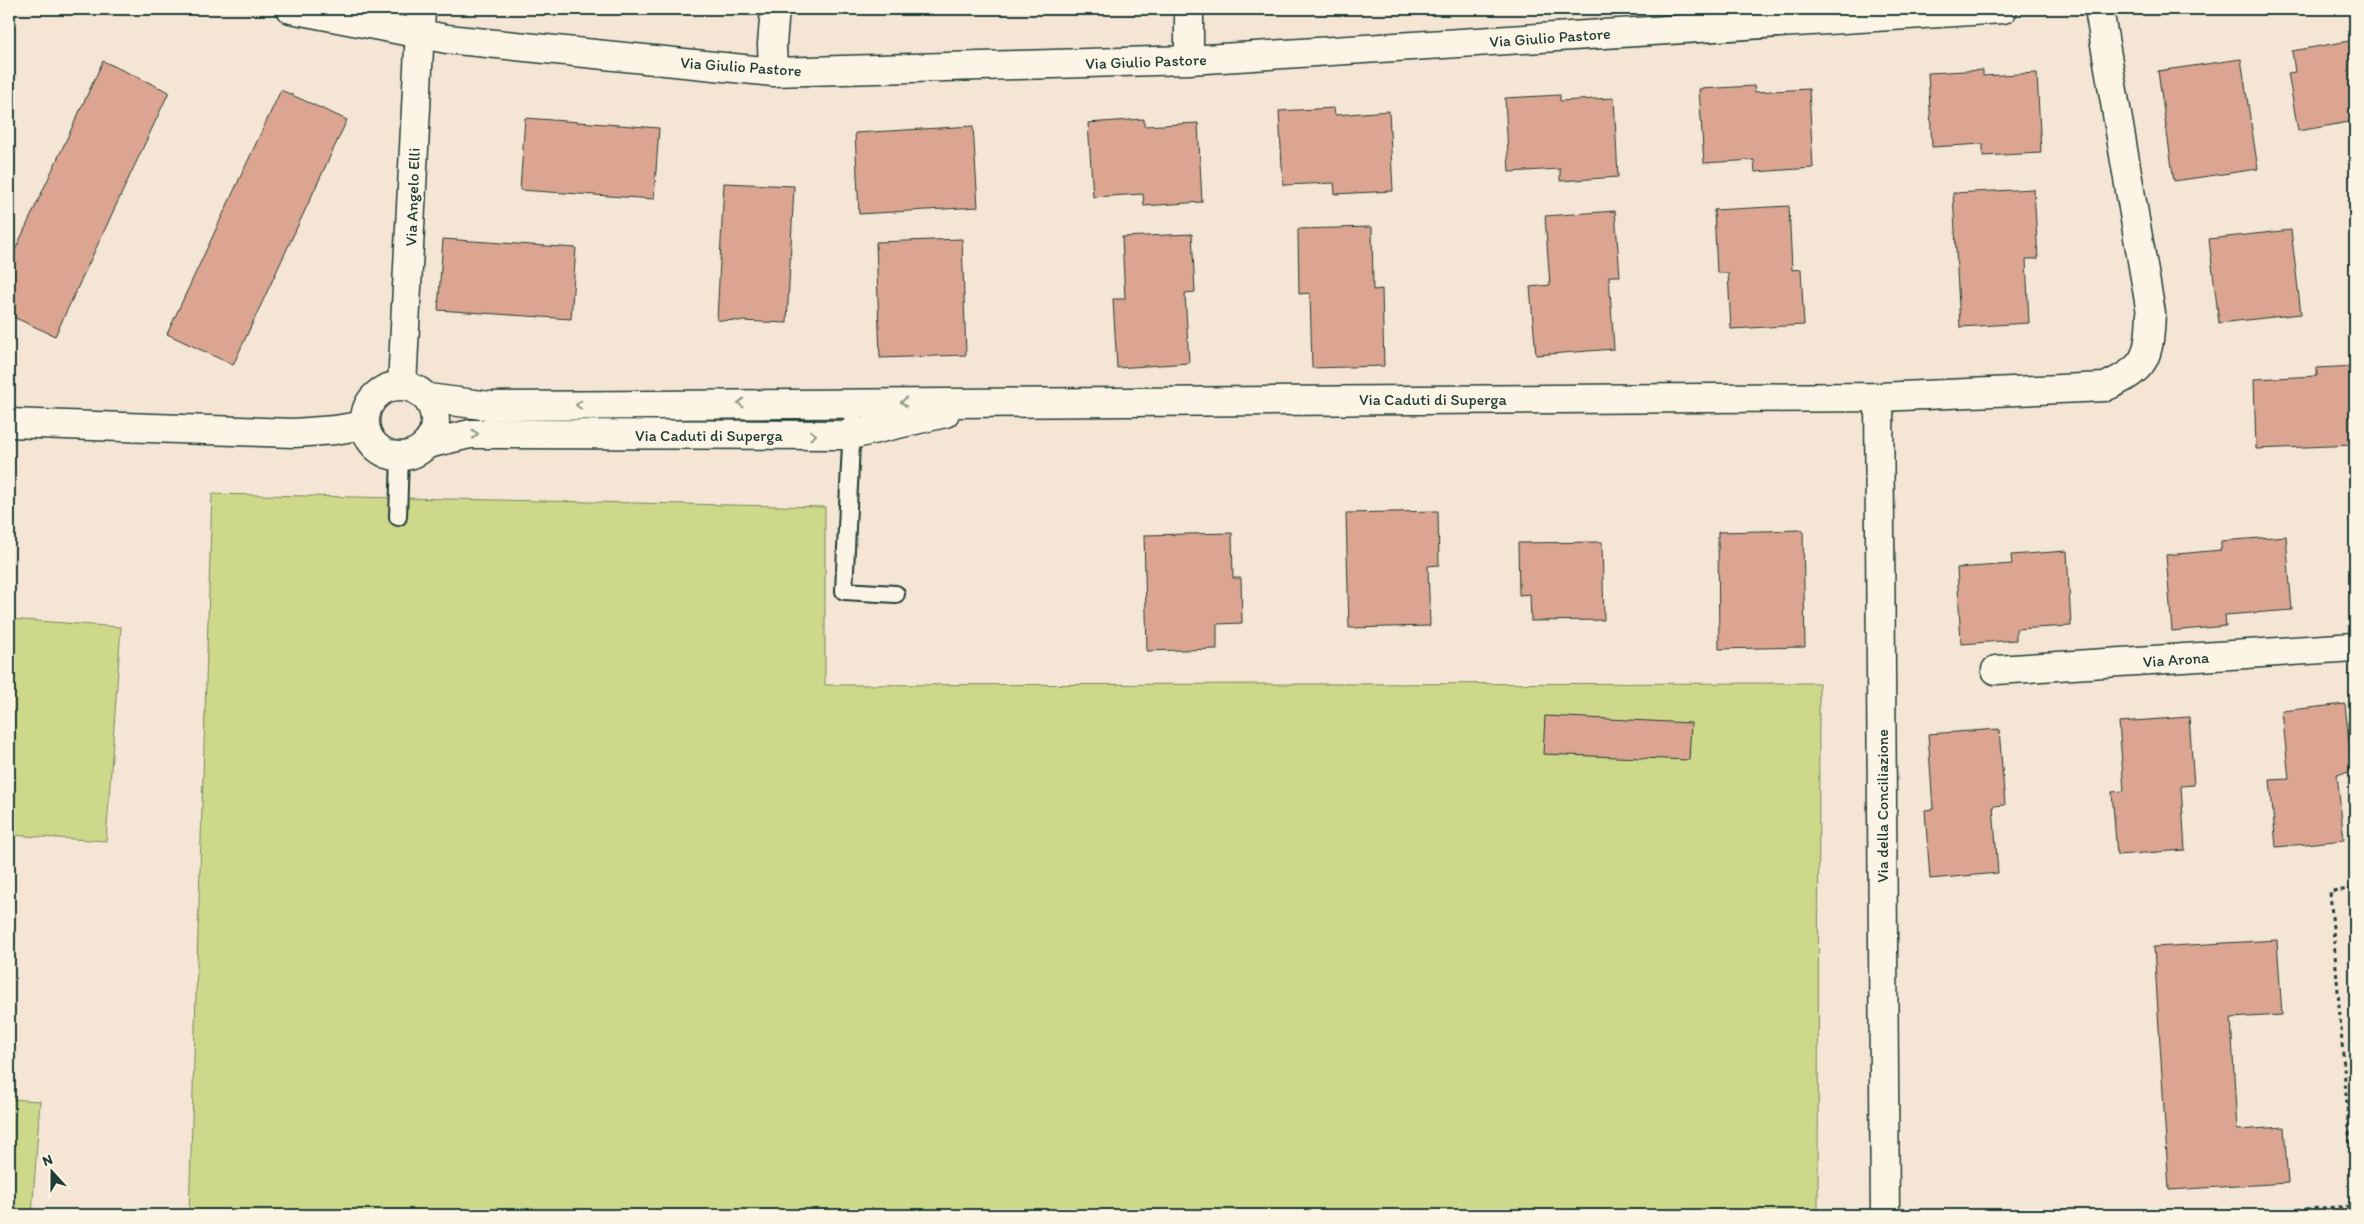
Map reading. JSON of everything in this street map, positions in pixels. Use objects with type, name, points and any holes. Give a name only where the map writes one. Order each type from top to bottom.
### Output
[{"type":"street","name":"Via Giulio Pastore","points":[[291,9],[420,20],[446,39],[773,72],[1189,60],[2003,9]]},
{"type":"street","points":[[773,72],[772,44],[775,9]]},
{"type":"street","points":[[1189,9],[1189,60]]},
{"type":"street","name":"Via Caduti di Superga","points":[[428,398],[490,406],[853,402],[1879,397],[2105,387],[2126,377],[2143,364],[2150,340],[2151,313],[2100,9]]},
{"type":"street","name":"Via Angelo Elli","points":[[402,386],[420,20]]},
{"type":"street","points":[[402,386],[420,391],[428,398],[436,416],[436,426],[428,444],[418,452],[400,456],[384,453],[375,447],[368,437],[365,426],[365,415],[374,397],[382,390],[402,386]]},
{"type":"street","name":"Via della Conciliazione","points":[[1879,397],[1885,1215]]},
{"type":"street","name":"Via Caduti di Superga","points":[[428,444],[470,434],[851,435],[987,402]]},
{"type":"street","points":[[9,424],[294,433],[365,426]]},
{"type":"street","name":"Via Arona","points":[[1996,670],[2355,647]]},
{"type":"lane","points":[[853,402],[844,592],[896,594]]},
{"type":"lane","points":[[398,517],[400,456]]},
{"type":"path","points":[[2210,1215],[2355,1206],[2330,891],[2355,889]]},
{"type":"green space","points":[[212,494],[825,507],[825,685],[1819,683],[1818,1215],[189,1215]]},
{"type":"green space","points":[[9,619],[121,627],[106,841],[9,835]]},
{"type":"green space","points":[[9,1099],[40,1101],[32,1215],[9,1215]]},
{"type":"building","points":[[2355,40],[2355,121],[2298,131],[2288,73],[2295,72],[2292,51]]},
{"type":"building","points":[[2241,59],[2258,169],[2174,181],[2158,71]]},
{"type":"building","points":[[103,61],[169,92],[55,336],[9,315],[9,263]]},
{"type":"building","points":[[1983,70],[1983,76],[2037,73],[2041,153],[1983,156],[1983,144],[1932,147],[1928,73]]},
{"type":"building","points":[[1754,86],[1755,92],[1809,89],[1813,168],[1755,172],[1754,160],[1704,163],[1699,89]]},
{"type":"building","points":[[281,90],[347,120],[233,365],[167,334]]},
{"type":"building","points":[[1560,95],[1560,101],[1614,98],[1618,177],[1560,181],[1560,169],[1509,172],[1505,98]]},
{"type":"building","points":[[1334,108],[1335,115],[1389,111],[1393,191],[1335,194],[1334,183],[1283,185],[1279,111]]},
{"type":"building","points":[[525,118],[659,128],[654,199],[520,190]]},
{"type":"building","points":[[1144,119],[1144,126],[1198,123],[1202,202],[1144,206],[1143,194],[1093,197],[1088,123]]},
{"type":"building","points":[[973,126],[978,207],[859,214],[855,133]]},
{"type":"building","points":[[724,183],[794,186],[787,323],[717,320]]},
{"type":"building","points":[[2034,189],[2038,259],[2026,259],[2029,323],[1960,327],[1953,193]]},
{"type":"building","points":[[1789,206],[1792,270],[1801,269],[1804,325],[1731,329],[1728,273],[1717,273],[1714,210]]},
{"type":"building","points":[[1615,211],[1620,276],[1609,276],[1614,349],[1536,355],[1530,287],[1550,285],[1545,216]]},
{"type":"building","points":[[1372,227],[1373,290],[1382,289],[1384,366],[1312,368],[1310,293],[1299,294],[1298,229]]},
{"type":"building","points":[[2291,230],[2301,314],[2219,323],[2209,239]]},
{"type":"building","points":[[1192,234],[1195,292],[1185,293],[1189,363],[1117,368],[1113,299],[1125,299],[1122,237]]},
{"type":"building","points":[[443,239],[576,248],[571,319],[438,310]]},
{"type":"building","points":[[962,239],[966,355],[880,358],[876,242]]},
{"type":"building","points":[[2355,366],[2355,445],[2256,449],[2254,379],[2317,376],[2317,368]]},
{"type":"building","points":[[1438,511],[1439,565],[1428,566],[1430,626],[1349,628],[1346,513]]},
{"type":"building","points":[[1803,530],[1805,647],[1719,649],[1718,532]]},
{"type":"building","points":[[1232,533],[1233,578],[1241,578],[1242,623],[1217,624],[1217,649],[1147,651],[1144,535]]},
{"type":"building","points":[[2286,536],[2292,610],[2225,615],[2226,626],[2172,631],[2166,555],[2221,550],[2221,541]]},
{"type":"building","points":[[1602,542],[1604,620],[1531,621],[1530,594],[1519,595],[1518,543]]},
{"type":"building","points":[[2067,551],[2071,626],[2016,629],[2016,640],[1961,644],[1957,568],[2012,564],[2011,555]]},
{"type":"building","points":[[2345,704],[2352,772],[2337,774],[2344,840],[2276,847],[2270,780],[2289,779],[2282,711]]},
{"type":"building","points":[[1545,716],[1691,723],[1689,760],[1543,754]]},
{"type":"building","points":[[2189,717],[2194,785],[2181,786],[2185,850],[2117,855],[2112,792],[2124,791],[2119,722]]},
{"type":"building","points":[[1999,729],[2005,805],[1993,806],[1998,873],[1930,879],[1925,810],[1933,809],[1928,734]]},
{"type":"building","points":[[2277,940],[2282,1015],[2231,1018],[2237,1130],[2284,1127],[2288,1183],[2169,1190],[2154,947]]}]
